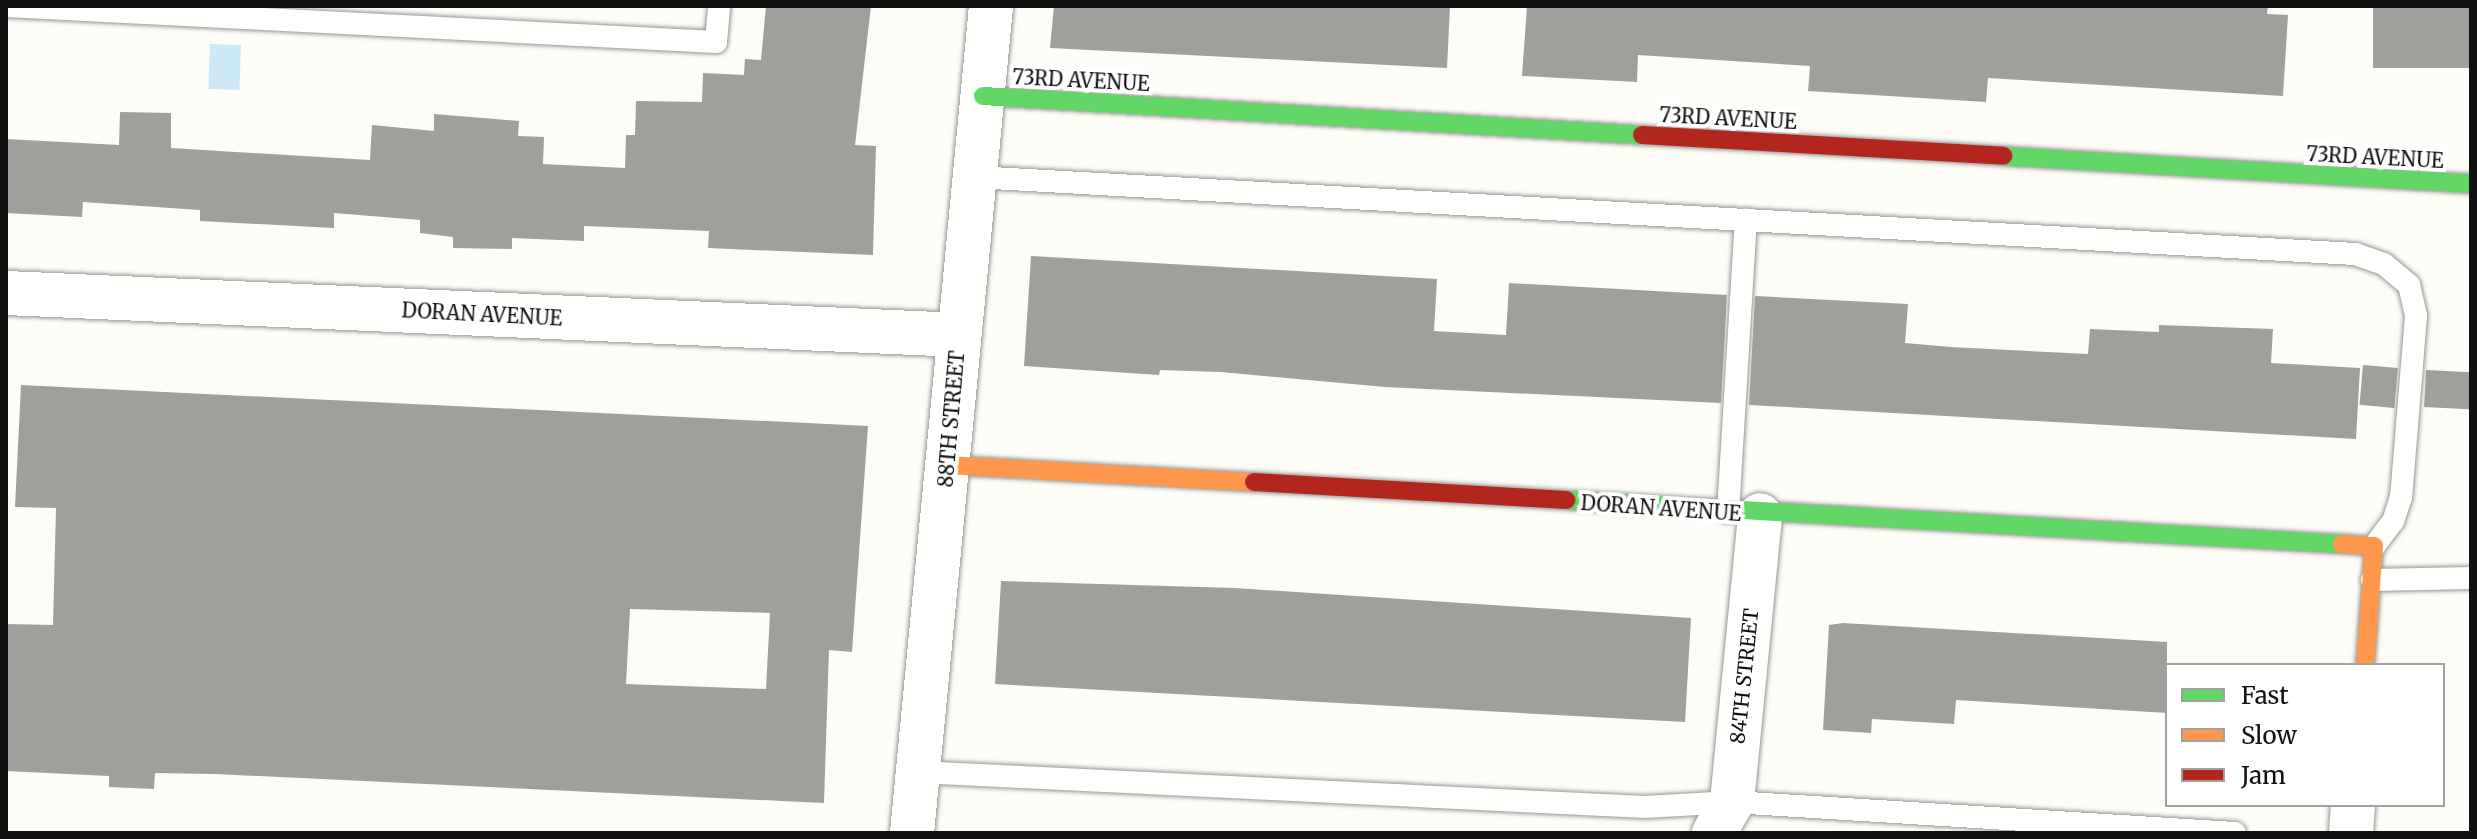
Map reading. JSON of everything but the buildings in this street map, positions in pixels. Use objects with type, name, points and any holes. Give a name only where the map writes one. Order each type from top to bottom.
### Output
[{"type":"street","name":"88TH STREET","points":[[918,832],[917,772],[991,6]]},
{"type":"street","name":"73RD AVENUE","points":[[983,96],[2471,184]]},
{"type":"street","name":"DORAN AVENUE","points":[[6,293],[959,335]]},
{"type":"street","name":"DORAN AVENUE","points":[[947,465],[1744,514],[2374,546]]},
{"type":"street","name":"84TH STREET","points":[[1723,818],[1744,514]]},
{"type":"street","points":[[2365,663],[2374,546]]},
{"type":"street","points":[[2351,833],[2353,807]]},
{"type":"lane","points":[[6,6],[716,42],[719,6]]},
{"type":"lane","points":[[974,177],[2355,254],[2384,264],[2409,285],[2416,316],[2401,497],[2393,521],[2374,546]]},
{"type":"lane","points":[[1744,514],[1746,220]]},
{"type":"lane","points":[[2372,580],[2471,578]]},
{"type":"lane","points":[[917,772],[1645,807],[1723,818],[2235,833]]},
{"type":"water","points":[[210,44],[241,45],[239,90],[208,89]]},
{"type":"traffic: fast","points":[[983,96],[1642,135]]},
{"type":"traffic: fast","points":[[2003,156],[2471,184]]},
{"type":"traffic: fast","points":[[1566,500],[2342,544]]},
{"type":"traffic: slow","points":[[947,465],[1254,482]]},
{"type":"traffic: slow","points":[[2342,544],[2374,546],[2365,663]]},
{"type":"traffic: jam","points":[[1642,135],[2003,156]]},
{"type":"traffic: jam","points":[[1254,482],[1566,500]]}]
